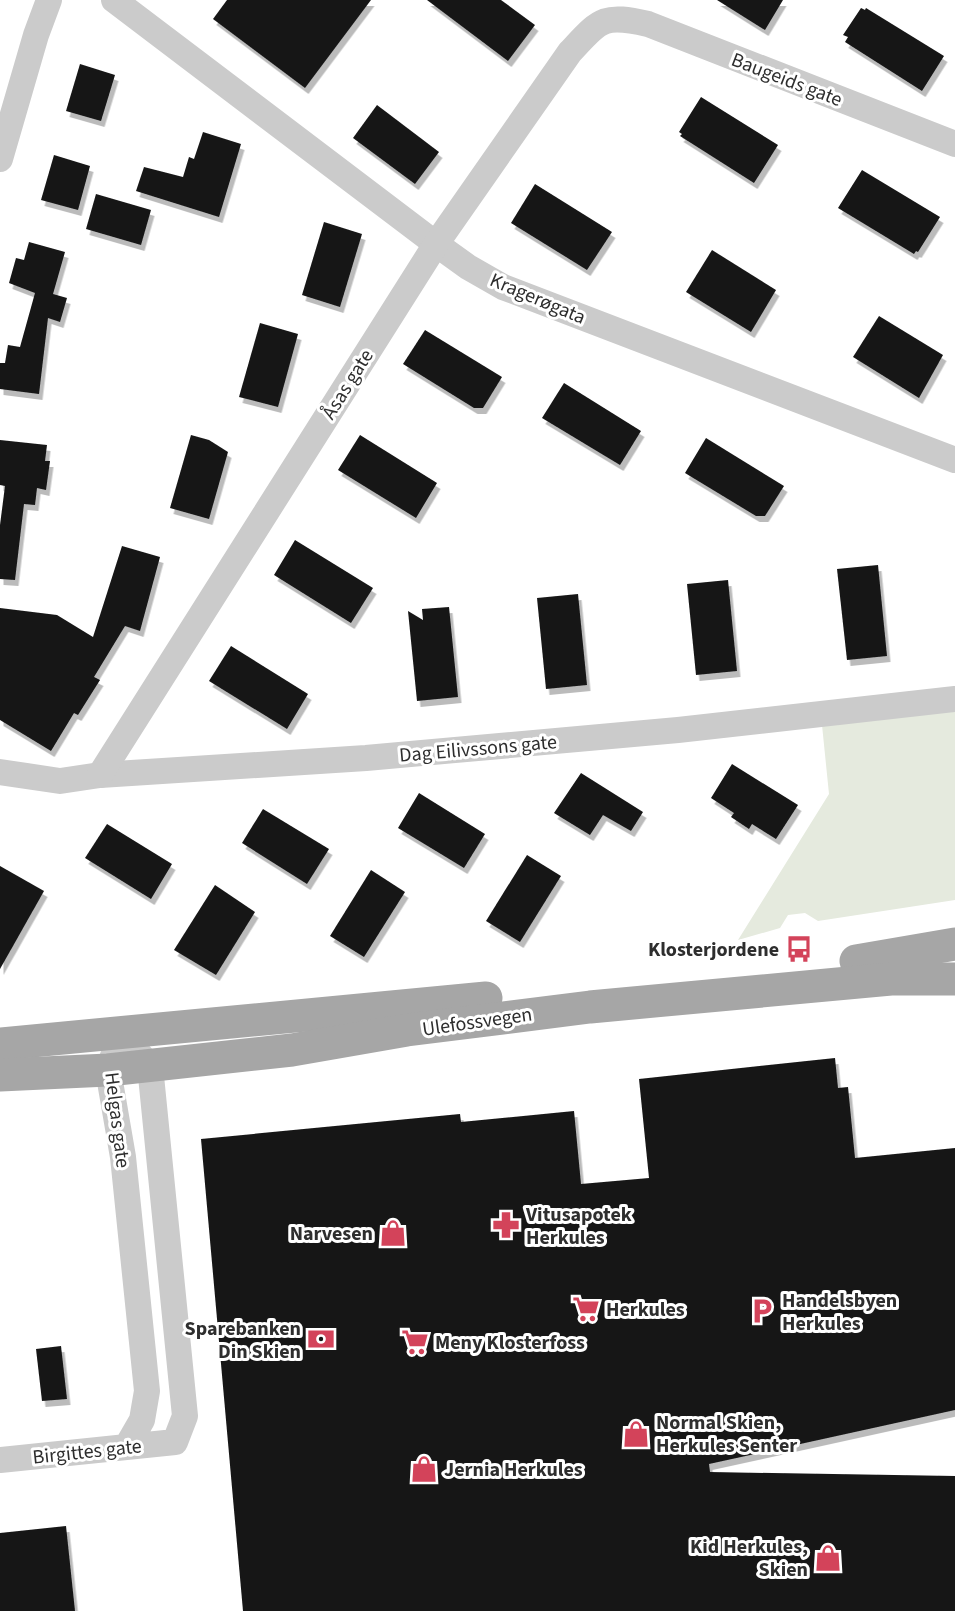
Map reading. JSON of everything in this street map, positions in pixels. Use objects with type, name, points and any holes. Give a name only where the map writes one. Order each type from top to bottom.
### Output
[{"type":"main road","name":"Ulefossvegen","points":[[0,1044],[820,965],[890,957],[955,944]]},
{"type":"main road","name":"Ulefossvegen","points":[[0,1075],[108,1070],[292,1050],[539,1012],[891,979],[955,979]]},
{"type":"street","points":[[0,159],[36,35],[49,0]]},
{"type":"street","name":"Kragerøgata","points":[[114,0],[468,267],[503,287],[955,460]]},
{"type":"street","name":"Åsas gate","points":[[100,775],[436,243],[570,52],[596,23],[618,17]]},
{"type":"street","name":"Baugeids gate","points":[[618,17],[648,24],[955,144]]},
{"type":"street","name":"Dag Eilivssons gate","points":[[0,772],[60,781],[100,775],[366,758],[678,730],[955,699]]},
{"type":"street","name":"Helgas gate","points":[[127,1446],[142,1420],[147,1391],[123,1157],[108,1070],[121,1034],[150,1066],[184,1416],[175,1442]]},
{"type":"street","name":"Birgittes gate","points":[[0,1461],[175,1442]]},
{"type":"shaded area","points":[[955,699],[955,900],[818,921],[805,913],[788,915],[780,928],[738,940],[829,794],[822,725]]},
{"type":"building","points":[[227,0],[371,0],[305,88],[213,19]]},
{"type":"building","points":[[427,0],[501,0],[535,25],[508,61]]},
{"type":"building","points":[[717,0],[783,0],[765,30]]},
{"type":"building","points":[[861,8],[865,10],[866,8],[944,56],[922,91],[845,42],[848,37],[843,35]]},
{"type":"building","points":[[80,64],[115,75],[101,121],[66,111]]},
{"type":"building","points":[[701,97],[778,145],[754,183],[680,136],[682,134],[679,132]]},
{"type":"building","points":[[377,105],[439,152],[415,184],[353,138]]},
{"type":"building","points":[[203,132],[241,144],[219,217],[136,191],[144,167],[183,177],[189,157],[194,159]]},
{"type":"building","points":[[54,155],[90,166],[78,210],[41,200]]},
{"type":"building","points":[[862,170],[940,217],[918,252],[914,254],[838,208]]},
{"type":"building","points":[[535,184],[612,232],[587,270],[511,223]]},
{"type":"building","points":[[96,194],[151,210],[141,245],[86,229]]},
{"type":"building","points":[[324,222],[362,234],[340,307],[302,295]]},
{"type":"building","points":[[29,242],[65,252],[53,294],[67,298],[60,322],[48,318],[39,394],[0,389],[0,363],[5,363],[8,345],[20,347],[35,293],[9,283],[16,258],[24,260]]},
{"type":"building","points":[[712,250],[776,290],[751,332],[686,292]]},
{"type":"building","points":[[879,316],[943,355],[919,398],[853,357]]},
{"type":"building","points":[[260,323],[298,334],[278,407],[239,397]]},
{"type":"building","points":[[425,330],[502,377],[483,408],[474,408],[403,364]]},
{"type":"building","points":[[564,383],[641,431],[620,465],[542,418]]},
{"type":"building","points":[[191,435],[209,440],[228,452],[209,519],[170,508]]},
{"type":"building","points":[[360,435],[437,483],[416,518],[338,470]]},
{"type":"building","points":[[706,438],[784,486],[765,516],[756,516],[685,473]]},
{"type":"building","points":[[0,440],[47,445],[45,461],[50,461],[46,490],[37,488],[35,505],[24,504],[15,580],[0,579],[0,525],[5,486],[0,485]]},
{"type":"building","points":[[295,540],[373,588],[351,623],[274,575]]},
{"type":"building","points":[[122,546],[160,557],[140,631],[125,626],[94,677],[100,680],[78,715],[74,713],[51,751],[0,720],[0,608],[57,615],[93,637]]},
{"type":"building","points":[[878,565],[887,656],[847,660],[837,569]]},
{"type":"building","points":[[728,580],[737,671],[696,675],[687,584]]},
{"type":"building","points":[[578,594],[587,685],[546,689],[537,598]]},
{"type":"building","points":[[449,607],[458,697],[417,701],[408,611],[423,620],[422,609]]},
{"type":"building","points":[[231,646],[308,694],[287,729],[209,681]]},
{"type":"building","points":[[732,764],[798,805],[776,839],[752,824],[749,829],[731,817],[734,813],[711,798]]},
{"type":"building","points":[[581,773],[643,812],[631,831],[603,815],[590,835],[554,813]]},
{"type":"building","points":[[419,793],[485,834],[464,868],[398,828]]},
{"type":"building","points":[[263,809],[329,849],[307,884],[242,843]]},
{"type":"building","points":[[107,824],[172,864],[151,899],[85,858]]},
{"type":"building","points":[[527,855],[561,876],[520,942],[486,921]]},
{"type":"building","points":[[0,866],[44,891],[0,969]]},
{"type":"building","points":[[371,870],[405,892],[364,957],[330,936]]},
{"type":"building","points":[[215,885],[255,912],[216,975],[174,950]]},
{"type":"building","name":"Herkules","points":[[835,1058],[838,1088],[848,1087],[855,1158],[955,1148],[955,1410],[709,1464],[710,1472],[955,1476],[955,1611],[243,1611],[201,1139],[460,1114],[461,1122],[574,1111],[581,1184],[649,1178],[639,1079]]},
{"type":"building","points":[[61,1346],[67,1399],[42,1401],[36,1349]]},
{"type":"building","points":[[66,1526],[75,1611],[0,1611],[0,1533]]},
{"type":"place","name":"Klosterjordene","points":[[799,949]]},
{"type":"place","name":"Vitusapotek Herkules","points":[[506,1225]]},
{"type":"place","name":"Narvesen","points":[[393,1233]]},
{"type":"place","name":"Herkules","points":[[586,1309]]},
{"type":"place","name":"Handelsbyen Herkules","points":[[762,1311]]},
{"type":"place","name":"Sparebanken Din Skien","points":[[321,1339]]},
{"type":"place","name":"Meny Klosterfoss","points":[[415,1342]]},
{"type":"place","name":"Normal Skien, Herkules Senter","points":[[636,1434]]},
{"type":"place","name":"Jernia Herkules","points":[[424,1469]]},
{"type":"place","name":"Kid Herkules, Skien","points":[[828,1558]]}]
